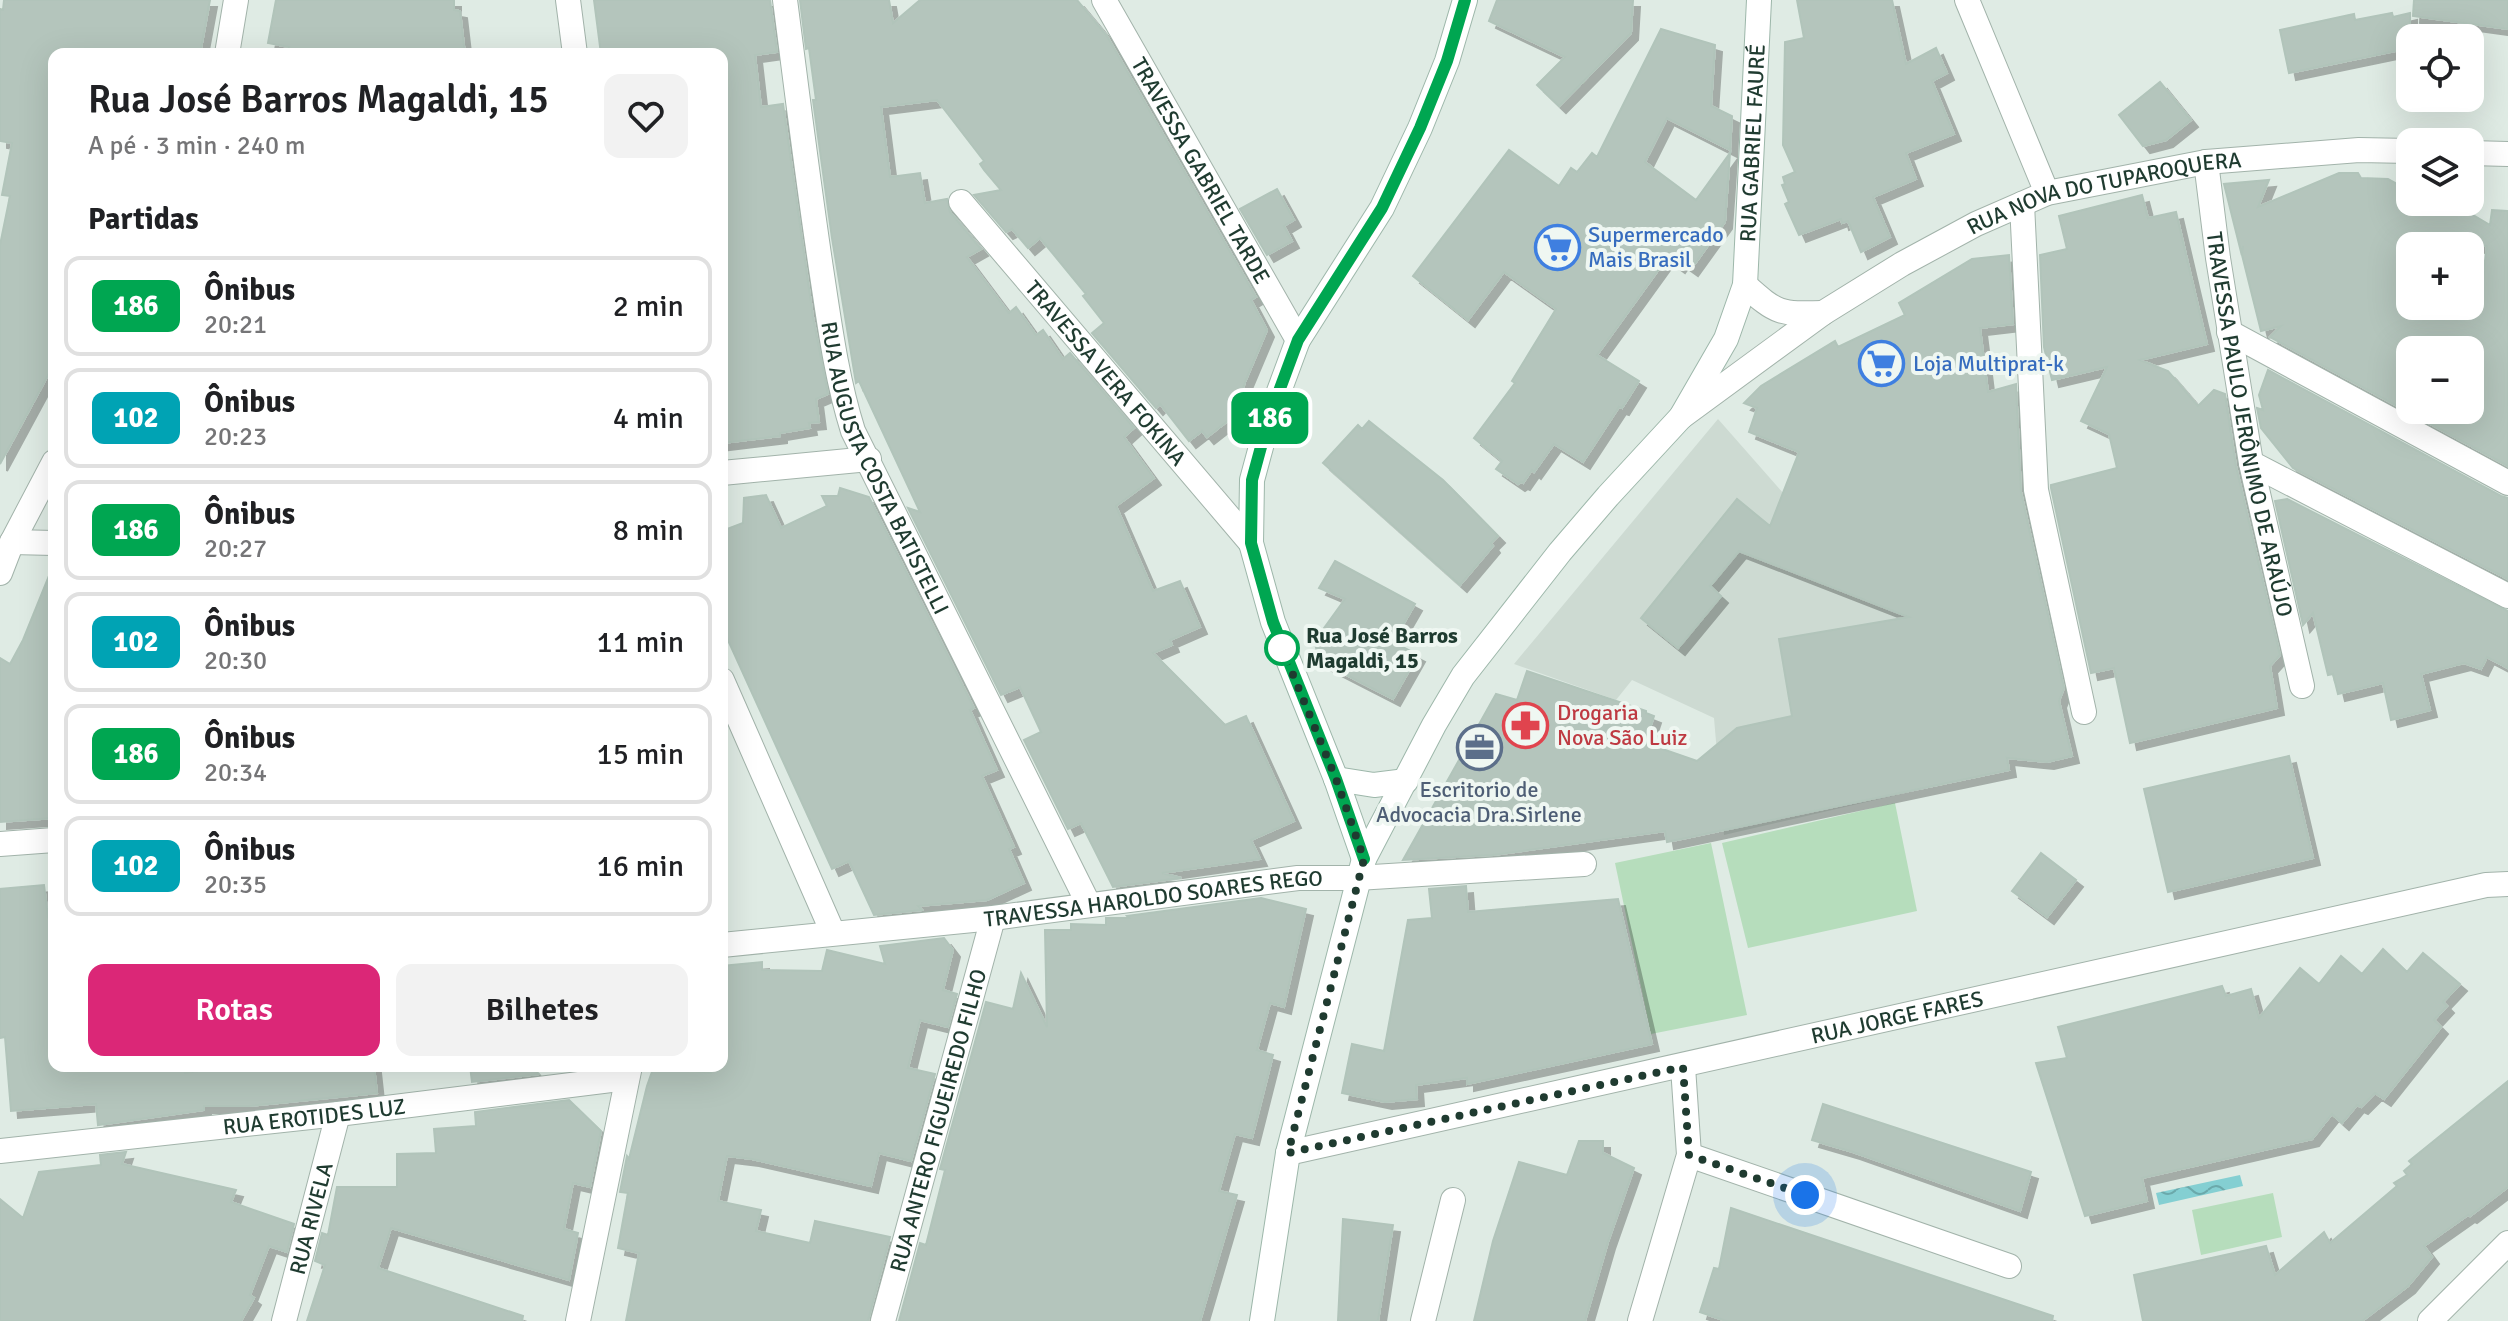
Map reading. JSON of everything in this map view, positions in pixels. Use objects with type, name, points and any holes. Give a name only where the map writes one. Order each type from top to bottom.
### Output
[{"type":"street","points":[[228,48],[236,0]]},
{"type":"street","points":[[568,0],[574,48]]},
{"type":"street","name":"RUA AUGUSTA COSTA BATISTELLI","points":[[785,0],[816,235],[841,392],[853,431],[1089,905]]},
{"type":"street","name":"TRAVESSA GABRIEL TARDE","points":[[1104,0],[1298,340]]},
{"type":"street","points":[[1361,868],[1336,779],[1273,622],[1251,543],[1252,480],[1268,421],[1298,340],[1382,208],[1420,128],[1447,61],[1465,0]]},
{"type":"street","name":"RUA GABRIEL FAURÉ","points":[[1745,285],[1759,0]]},
{"type":"street","points":[[1967,0],[2047,193]]},
{"type":"street","name":"RUA NOVA DO TUPAROQUERA","points":[[1262,1321],[1288,1153],[1361,868],[1434,725],[1463,676],[1560,552],[1681,417],[1823,313],[1902,264],[1976,224],[2047,193],[2206,162],[2359,150],[2396,151]]},
{"type":"street","points":[[2484,153],[2508,154]]},
{"type":"street","name":"TRAVESSA PAULO JERÔNIMO DE ARAÚJO","points":[[2206,162],[2251,463],[2302,686]]},
{"type":"street","name":"TRAVESSA VERA FOKINA","points":[[961,202],[1251,543]]},
{"type":"street","points":[[2022,204],[2036,490],[2084,712]]},
{"type":"street","points":[[1745,285],[1778,312],[1823,313]]},
{"type":"street","name":"RUA NOVA DO TUPAROQUERA","points":[[1681,417],[1726,339],[1745,285]]},
{"type":"street","points":[[2229,332],[2508,483]]},
{"type":"street","points":[[728,472],[869,459]]},
{"type":"street","points":[[2251,463],[2508,596]]},
{"type":"street","points":[[0,573],[12,542],[48,473]]},
{"type":"street","points":[[12,542],[48,543]]},
{"type":"street","points":[[728,694],[833,933]]},
{"type":"street","points":[[1336,779],[1374,785],[1406,781]]},
{"type":"street","points":[[0,844],[48,840]]},
{"type":"street","name":"TRAVESSA HAROLDO SOARES REGO","points":[[728,944],[993,918],[1361,868],[1584,864]]},
{"type":"street","name":"RUA JORGE FARES","points":[[1288,1153],[1683,1067],[2471,888],[2508,884]]},
{"type":"street","name":"RUA ANTERO FIGUEIREDO FILHO","points":[[883,1321],[993,918]]},
{"type":"street","points":[[1640,1321],[1689,1155],[1683,1067]]},
{"type":"street","points":[[578,1321],[628,1072]]},
{"type":"street","name":"RUA EROTIDES LUZ","points":[[0,1151],[338,1114],[628,1072]]},
{"type":"street","name":"RUA RIVELA","points":[[284,1321],[338,1114]]},
{"type":"street","points":[[1689,1155],[2009,1266]]},
{"type":"street","points":[[1423,1321],[1453,1200]]},
{"type":"street","points":[[2430,1321],[2508,1243]]},
{"type":"street","points":[[1250,1321],[1266,1294]]},
{"type":"shaded area","points":[[1718,419],[1783,493],[1919,544],[1979,776],[1724,835],[1714,718],[1632,680],[1616,700],[1514,664]]},
{"type":"green space","points":[[1895,803],[1917,911],[1748,948],[1722,843]]},
{"type":"green space","points":[[1711,843],[1747,1015],[1651,1034],[1615,863]]},
{"type":"green space","points":[[2273,1193],[2282,1237],[2201,1255],[2192,1210]]},
{"type":"water","points":[[2240,1175],[2243,1186],[2159,1205],[2156,1193]]},
{"type":"building","points":[[4,0],[210,0],[201,48],[48,48],[48,375],[0,464],[0,245],[10,196],[2,195],[12,143],[0,141],[0,9],[3,10]]},
{"type":"building","points":[[276,0],[454,0],[454,10],[460,11],[464,48],[289,48],[268,43]]},
{"type":"building","points":[[594,0],[770,0],[777,52],[755,55],[761,107],[783,104],[813,317],[828,394],[816,399],[819,422],[809,423],[810,428],[780,433],[780,436],[728,442],[728,48],[600,48]]},
{"type":"building","points":[[800,0],[889,0],[893,23],[920,0],[1077,0],[1107,36],[1256,297],[1251,300],[1267,330],[1245,382],[1234,420],[1229,420],[1207,437],[1202,431],[1189,441],[1160,404],[1156,408],[1092,333],[1104,323],[1083,296],[1086,294],[1040,238],[1028,248],[1012,229],[1006,232],[974,195],[1001,190],[980,164],[984,161],[937,100],[881,107],[890,177],[920,173],[925,203],[947,199],[950,212],[981,249],[967,257],[1009,313],[1016,307],[1036,335],[1043,330],[1063,359],[1070,353],[1134,428],[1124,437],[1154,478],[1116,506],[1153,591],[1180,581],[1200,627],[1170,640],[1172,645],[1153,653],[1225,725],[1246,716],[1294,821],[1251,840],[1260,859],[1162,873],[1181,878],[1113,887],[1081,823],[1068,829],[1024,740],[1041,732],[1020,687],[1001,695],[908,508],[920,512],[859,381],[856,383],[832,238],[813,100],[816,100]]},
{"type":"building","points":[[1497,0],[1633,0],[1631,33],[1559,106],[1537,85],[1565,57],[1489,21]]},
{"type":"building","points":[[1797,0],[1892,0],[1906,64],[1936,48],[1947,73],[1932,81],[1954,134],[1906,153],[1916,179],[1873,197],[1890,237],[1861,252],[1848,221],[1842,223],[1841,219],[1799,235],[1785,204],[1789,202],[1782,185],[1785,184],[1783,177],[1795,172],[1783,145],[1785,42],[1804,38]]},
{"type":"building","points":[[2414,0],[2508,0],[2508,29],[2413,16]]},
{"type":"building","points":[[2410,13],[2410,24],[2396,24],[2396,51],[2289,73],[2280,30],[2354,14],[2355,20]]},
{"type":"building","points":[[1661,29],[1715,45],[1711,106],[1732,116],[1730,150],[1667,118],[1645,162],[1696,200],[1730,153],[1725,222],[1691,269],[1681,262],[1678,266],[1667,258],[1597,355],[1639,381],[1583,462],[1554,444],[1534,472],[1532,470],[1523,483],[1518,484],[1496,469],[1502,461],[1474,438],[1515,383],[1512,381],[1556,309],[1504,272],[1468,320],[1413,276],[1509,150],[1559,186],[1571,168],[1577,172],[1592,153],[1597,157]]},
{"type":"building","points":[[2160,82],[2191,120],[2166,140],[2143,146],[2119,115]]},
{"type":"building","points":[[2339,173],[2358,173],[2361,178],[2388,179],[2396,183],[2396,216],[2475,216],[2490,225],[2492,210],[2508,211],[2508,466],[2431,424],[2484,424],[2484,336],[2396,336],[2396,405],[2270,337],[2281,326],[2261,331],[2242,255],[2243,246],[2241,252],[2224,184],[2269,180],[2258,207]]},
{"type":"building","points":[[1277,189],[1294,220],[1284,226],[1292,241],[1267,255],[1240,209]]},
{"type":"building","points":[[2142,195],[2148,218],[2176,212],[2207,344],[2140,360],[2168,371],[2198,406],[2214,390],[2225,394],[2236,466],[2280,655],[2270,666],[2277,708],[2130,743],[2114,668],[2091,673],[2051,488],[2051,485],[2117,468],[2109,434],[2081,421],[2107,367],[2052,380],[2044,347],[2040,255],[2067,249],[2059,216]]},
{"type":"building","points":[[2009,255],[2013,324],[1980,328],[1988,392],[2016,384],[2021,492],[2064,688],[2059,701],[2072,756],[2047,762],[2007,758],[2009,770],[1667,842],[1665,831],[1493,855],[1403,860],[1496,694],[1517,700],[1527,671],[1646,711],[1654,716],[1645,743],[1697,761],[1737,728],[1792,716],[1779,639],[1909,617],[1739,551],[1710,586],[1721,596],[1678,648],[1641,618],[1737,499],[1770,526],[1799,452],[1749,432],[1757,408],[1744,403],[1761,386],[1835,341],[1838,347],[1905,315],[1899,303],[1972,259]]},
{"type":"building","points":[[2268,370],[2508,498],[2508,579],[2293,468],[2261,428],[2257,408],[2263,410],[2259,395]]},
{"type":"building","points":[[1369,421],[1443,480],[1498,536],[1460,585],[1323,463],[1358,425],[1362,429]]},
{"type":"building","points":[[840,488],[869,497],[974,708],[970,710],[997,770],[982,776],[1014,847],[1009,849],[1024,883],[987,900],[918,906],[922,910],[874,915],[849,861],[832,869],[728,640],[728,529],[743,523],[744,498],[766,495],[781,528],[827,506],[822,496],[838,496]]},
{"type":"building","points":[[2287,499],[2508,611],[2508,668],[2487,657],[2481,669],[2464,663],[2421,674],[2430,710],[2391,720],[2383,683],[2338,694],[2333,674],[2328,675],[2313,613],[2303,625],[2275,501]]},
{"type":"building","points":[[1335,561],[1415,604],[1393,642],[1418,655],[1393,699],[1321,662],[1314,642],[1345,599],[1319,588]]},
{"type":"building","points":[[48,578],[48,818],[0,822],[0,658],[10,664]]},
{"type":"building","points":[[2289,756],[2313,858],[2168,892],[2144,789]]},
{"type":"building","points":[[2041,853],[2076,880],[2047,917],[2012,891]]},
{"type":"building","points":[[44,885],[48,917],[48,1072],[375,1072],[377,1093],[249,1106],[204,1106],[204,1110],[98,1125],[96,1104],[11,1111],[5,1037],[0,1038],[0,889]]},
{"type":"building","points":[[1466,886],[1468,912],[1618,899],[1652,1044],[1467,1084],[1467,1078],[1416,1085],[1417,1099],[1385,1102],[1342,1093],[1352,1044],[1384,1051],[1408,920],[1432,918],[1429,889]]},
{"type":"building","points":[[1261,898],[1306,909],[1284,1007],[1270,1003],[1257,1050],[1273,1055],[1252,1138],[1235,1134],[1219,1191],[1237,1195],[1200,1321],[899,1321],[920,1243],[926,1245],[945,1170],[940,1169],[986,1002],[1013,1009],[1021,973],[1047,1027],[1045,930],[1071,930],[1071,924],[1106,925],[1106,918],[1129,918],[1127,916]]},
{"type":"building","points":[[944,938],[953,950],[943,990],[957,994],[948,1027],[920,1020],[908,1068],[935,1074],[911,1161],[879,1153],[871,1186],[727,1156],[718,1201],[761,1210],[756,1231],[810,1243],[815,1221],[890,1237],[868,1321],[626,1321],[639,1253],[618,1248],[628,1193],[620,1192],[627,1156],[629,1159],[652,1072],[728,1072],[728,965],[762,962],[762,970],[822,971],[827,950],[885,964],[880,946]]},
{"type":"building","points":[[2383,949],[2407,972],[2423,953],[2460,984],[2443,1002],[2447,1006],[2434,1020],[2441,1027],[2384,1099],[2375,1093],[2361,1107],[2357,1105],[2342,1123],[2332,1114],[2312,1139],[2142,1178],[2147,1201],[2085,1216],[2036,1063],[2067,1058],[2058,1027],[2222,986],[2226,996],[2251,989],[2259,1018],[2300,968],[2319,984],[2341,956],[2362,974]]},
{"type":"building","points":[[471,1072],[539,1074],[472,1082]]},
{"type":"building","points":[[2508,1081],[2508,1187],[2424,1246],[2432,1257],[2408,1286],[2362,1321],[2143,1321],[2134,1275],[2266,1246],[2275,1275],[2324,1232],[2330,1243],[2397,1186],[2394,1183],[2407,1175],[2404,1171],[2412,1164],[2409,1161]]},
{"type":"building","points":[[569,1100],[601,1131],[590,1187],[573,1183],[564,1229],[578,1233],[569,1280],[391,1228],[378,1268],[523,1316],[522,1321],[307,1321],[325,1265],[315,1261],[322,1233],[328,1235],[337,1187],[397,1187],[397,1154],[436,1153],[434,1129],[476,1126],[475,1112]]},
{"type":"building","points":[[1823,1104],[2031,1172],[2020,1211],[1812,1140]]},
{"type":"building","points":[[1579,1141],[1603,1141],[1603,1153],[1634,1168],[1585,1321],[1474,1321],[1493,1241],[1519,1162],[1567,1175]]},
{"type":"building","points":[[126,1152],[122,1164],[236,1190],[231,1202],[294,1224],[287,1252],[269,1246],[250,1295],[254,1298],[241,1321],[0,1321],[0,1199],[23,1218],[39,1172],[101,1165],[100,1155]]},
{"type":"building","points":[[1731,1208],[2053,1316],[2052,1321],[1726,1321],[1700,1312],[1714,1268],[1719,1269]]},
{"type":"building","points":[[1343,1219],[1393,1225],[1378,1321],[1338,1321]]},
{"type":"bus line","name":"186","points":[[1364,859],[1336,779],[1273,622],[1251,543],[1252,480],[1268,421],[1298,340],[1382,208],[1420,128],[1447,61],[1465,0]]},
{"type":"place","name":"Supermercado Mais Brasil","points":[[1557,247]]},
{"type":"place","name":"Loja Multiprat-k","points":[[1882,363]]},
{"type":"place","name":"Rua José Barros Magaldi, 15","points":[[1282,648]]},
{"type":"place","name":"Drogaria Nova São Luiz","points":[[1526,725]]},
{"type":"place","name":"Escritorio de Advocacia Dra.Sirlene","points":[[1479,748]]},
{"type":"route","points":[[1282,648],[1336,779],[1364,859],[1288,1153],[1683,1067],[1689,1155],[1805,1195]]}]
